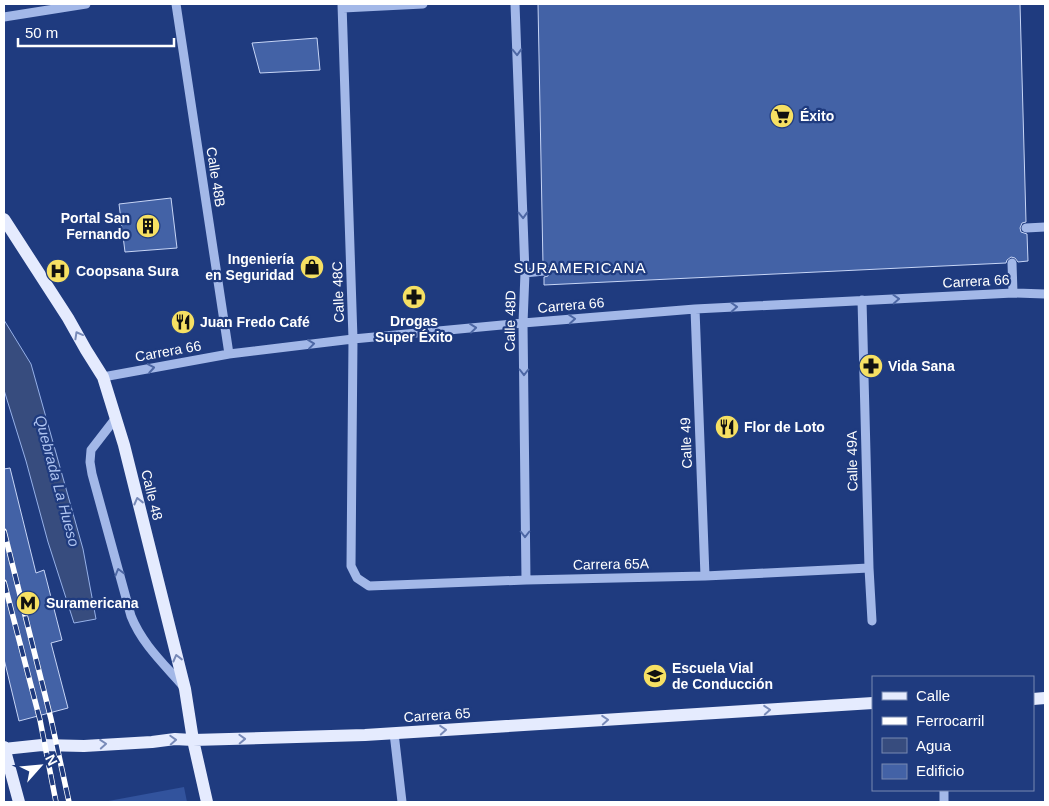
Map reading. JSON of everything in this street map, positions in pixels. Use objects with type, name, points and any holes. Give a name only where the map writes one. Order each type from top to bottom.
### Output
[{"type":"main road","name":"Calle 48","points":[[4,220],[68,318],[103,377],[126,454],[184,688],[207,802]]},
{"type":"main road","name":"Carrera 65","points":[[4,748],[84,746],[176,739],[365,735],[872,703]]},
{"type":"main road","points":[[4,748],[19,802]]},
{"type":"street","points":[[4,17],[86,4]]},
{"type":"street","name":"Calle 48B","points":[[176,4],[229,354]]},
{"type":"street","points":[[342,6],[423,4]]},
{"type":"street","name":"Calle 48D","points":[[516,4],[525,273],[526,580]]},
{"type":"street","name":"Calle 48C","points":[[342,6],[353,340],[351,566],[357,578]]},
{"type":"street","points":[[1026,228],[1045,227]]},
{"type":"street","points":[[1012,263],[1013,293]]},
{"type":"street","points":[[525,273],[544,271]]},
{"type":"street","name":"Carrera 66","points":[[103,377],[229,354],[524,323],[695,309],[1013,293],[1045,294]]},
{"type":"street","name":"Calle 49A","points":[[862,300],[872,621]]},
{"type":"street","name":"Calle 49","points":[[695,309],[704,576]]},
{"type":"street","points":[[115,419],[91,450],[92,474],[136,630],[184,688]]},
{"type":"street","name":"Carrera 65A","points":[[357,578],[369,586],[704,576],[869,568]]},
{"type":"street","points":[[394,732],[402,802]]},
{"type":"shaded area","points":[[184,787],[187,802],[103,802]]},
{"type":"water","name":"Quebrada La Hueso","points":[[4,320],[31,364],[83,549],[96,619],[74,623],[48,542],[4,390]]},
{"type":"building","name":"Éxito","points":[[538,4],[1020,4],[1026,222],[1022,223],[1020,228],[1021,232],[1027,234],[1028,261],[1018,262],[1015,258],[1011,257],[1006,263],[544,285],[544,277],[548,276],[550,271],[549,267],[543,265]]},
{"type":"building","points":[[317,38],[320,70],[260,73],[252,43]]},
{"type":"building","name":"Portal San Fernando","points":[[171,198],[177,248],[125,252],[119,204]]},
{"type":"building","name":"Suramericana","points":[[10,468],[36,573],[44,570],[62,640],[51,643],[68,708],[19,721],[4,659],[4,469]]},
{"type":"railway","points":[[4,531],[51,719],[69,802]]},
{"type":"railway","points":[[4,582],[40,720],[56,802]]},
{"type":"place","name":"Éxito","points":[[782,116]]},
{"type":"place","name":"Portal San Fernando","points":[[148,226]]},
{"type":"place","name":"Ingeniería en Seguridad","points":[[312,267]]},
{"type":"place","name":"Coopsana Sura","points":[[58,271]]},
{"type":"place","name":"Drogas Super Éxito","points":[[414,297]]},
{"type":"place","name":"Juan Fredo Café","points":[[183,322]]},
{"type":"place","name":"Vida Sana","points":[[871,366]]},
{"type":"place","name":"Flor de Loto","points":[[727,427]]},
{"type":"place","name":"Suramericana","points":[[28,603]]},
{"type":"place","name":"Escuela Vial de Conducción","points":[[655,676]]},
{"type":"district","name":"SURAMERICANA","points":[[580,268]]}]
